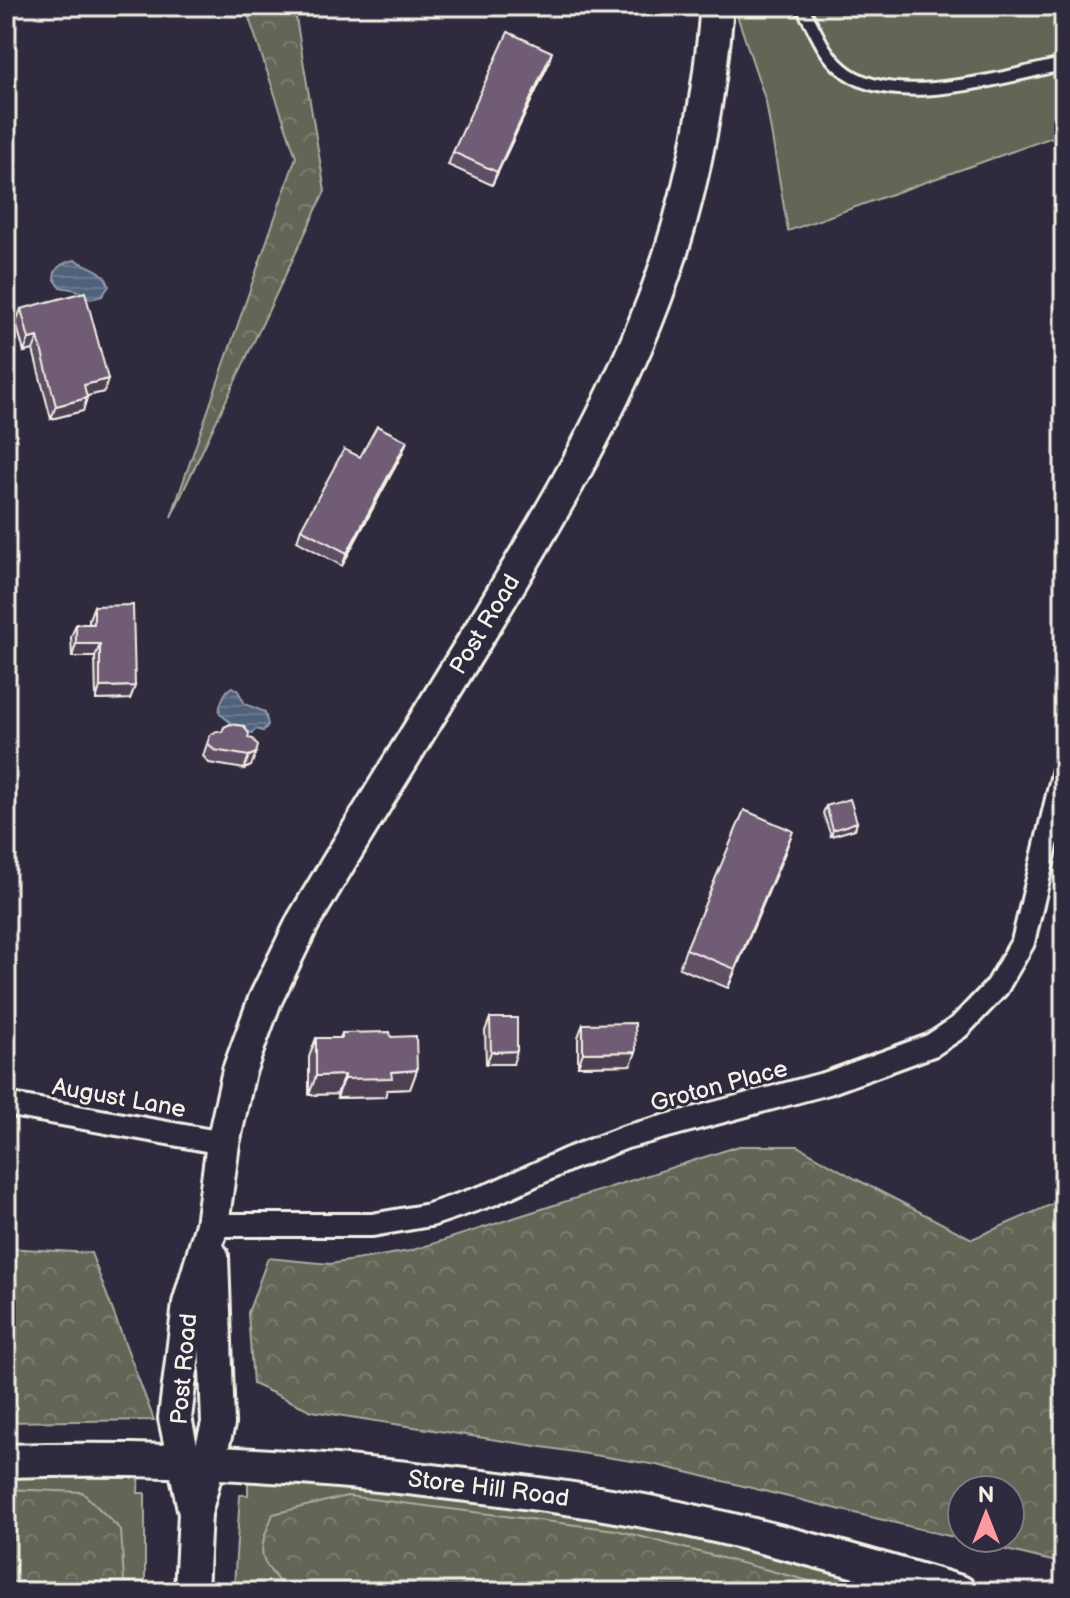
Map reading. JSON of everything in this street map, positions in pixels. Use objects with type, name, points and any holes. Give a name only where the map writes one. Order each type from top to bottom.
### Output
[{"type":"main road","name":"Post Road","points":[[197,1462],[175,1418],[189,1304],[212,1225],[223,1143],[239,1071],[283,959],[315,901],[540,533],[599,424],[637,341],[669,258],[692,175],[707,98],[717,6]]},
{"type":"main road","name":"Post Road","points":[[191,1592],[197,1462],[218,1424],[212,1225]]},
{"type":"main road","name":"Store Hill Road","points":[[6,1461],[197,1462],[380,1474],[606,1505],[774,1540],[960,1592]]},
{"type":"street","name":"Groton Place","points":[[212,1225],[372,1225],[430,1215],[492,1194],[626,1137],[828,1083],[932,1045],[959,1027],[997,987],[1023,942],[1064,770]]},
{"type":"street","name":"August Lane","points":[[6,1104],[223,1143]]},
{"type":"lane","points":[[801,6],[817,38],[834,61],[844,71],[868,83],[912,89],[972,83],[1064,64]]},
{"type":"green space","points":[[245,6],[294,6],[325,191],[171,517],[296,157]]},
{"type":"green space","points":[[734,6],[1064,6],[1064,133],[788,231],[766,102]]},
{"type":"green space","points":[[739,1146],[798,1146],[972,1239],[1064,1199],[1064,1564],[1023,1554],[1026,1554],[1026,1474],[946,1474],[946,1535],[657,1465],[312,1411],[253,1384],[248,1313],[268,1258],[330,1264],[410,1251]]},
{"type":"green space","points":[[6,1248],[91,1253],[154,1420],[6,1422]]},
{"type":"green space","points":[[139,1471],[138,1493],[145,1493],[145,1582],[6,1582],[6,1474]]},
{"type":"green space","points":[[248,1475],[501,1498],[772,1551],[898,1592],[318,1592],[234,1586],[240,1495],[248,1495]]},
{"type":"green space","points":[[6,1489],[82,1492],[121,1530],[124,1582],[6,1582]]},
{"type":"green space","points":[[347,1496],[616,1530],[851,1592],[318,1592],[285,1589],[262,1554],[273,1514]]},
{"type":"water","points":[[75,260],[104,276],[109,286],[102,296],[90,299],[77,290],[60,287],[54,278],[56,270],[64,263]]},
{"type":"water","points":[[232,687],[245,704],[265,712],[268,725],[263,731],[256,729],[252,733],[235,726],[220,714],[223,699]]},
{"type":"building","points":[[508,32],[552,52],[497,172],[453,152]]},
{"type":"building","points":[[85,292],[108,379],[84,385],[87,398],[56,406],[38,337],[29,339],[21,309]]},
{"type":"building","points":[[377,426],[407,441],[347,553],[301,529],[344,449],[360,457]]},
{"type":"building","points":[[133,605],[135,686],[100,687],[100,644],[76,644],[76,624],[94,624],[94,606]]},
{"type":"building","points":[[230,724],[244,726],[248,738],[258,746],[256,753],[249,756],[214,750],[208,743],[210,735],[222,732]]},
{"type":"building","points":[[850,799],[857,822],[833,830],[826,806]]},
{"type":"building","points":[[744,810],[793,831],[735,969],[686,949]]},
{"type":"building","points":[[490,1018],[517,1018],[517,1051],[491,1052]]},
{"type":"building","points":[[635,1023],[636,1052],[583,1053],[583,1024]]},
{"type":"building","points":[[390,1032],[391,1037],[416,1036],[417,1070],[391,1072],[392,1078],[316,1076],[316,1038],[342,1038],[342,1033]]}]
